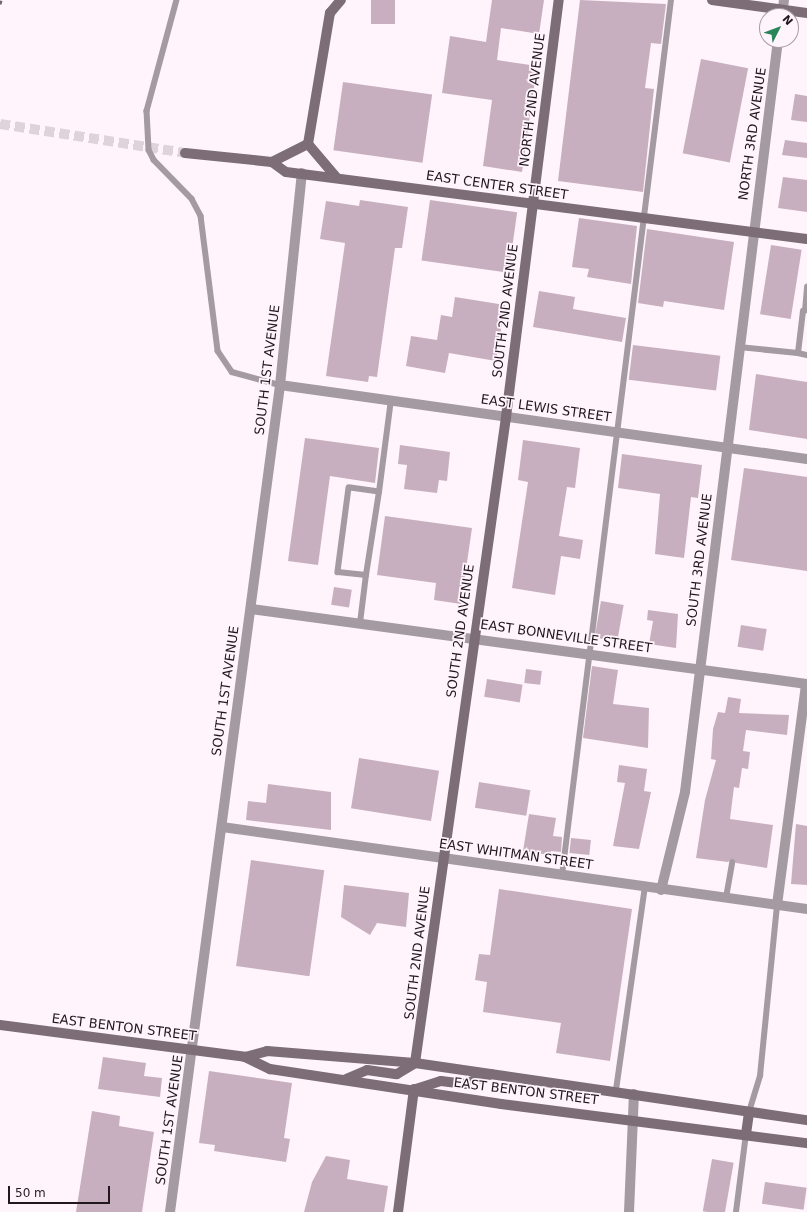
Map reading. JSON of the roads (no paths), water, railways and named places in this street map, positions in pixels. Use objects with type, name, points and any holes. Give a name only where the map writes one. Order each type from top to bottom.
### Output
[{"type":"street","points":[[336,178],[308,144],[330,13],[341,0]]},
{"type":"street","name":"NORTH 2ND AVENUE","points":[[533,204],[559,0]]},
{"type":"street","points":[[712,0],[783,8]]},
{"type":"street","name":"NORTH 3RD AVENUE","points":[[753,232],[777,48]]},
{"type":"street","points":[[272,162],[308,144]]},
{"type":"street","name":"EAST CENTER STREET","points":[[186,153],[272,162],[286,172],[807,239]]},
{"type":"street","name":"SOUTH 1ST AVENUE","points":[[170,1212],[280,385],[302,173]]},
{"type":"street","name":"SOUTH 2ND AVENUE","points":[[415,1063],[473,638],[506,417],[533,204]]},
{"type":"street","name":"SOUTH 3RD AVENUE","points":[[661,890],[685,792],[753,232]]},
{"type":"street","name":"EAST LEWIS STREET","points":[[280,385],[807,459]]},
{"type":"street","name":"EAST BONNEVILLE STREET","points":[[251,609],[807,682]]},
{"type":"street","points":[[777,905],[807,682]]},
{"type":"street","name":"EAST WHITMAN STREET","points":[[222,827],[661,890],[807,909]]},
{"type":"street","name":"EAST BENTON STREET","points":[[0,1025],[245,1057],[270,1069],[414,1089],[501,1104],[635,1119],[807,1143]]},
{"type":"street","name":"EAST BENTON STREET","points":[[245,1057],[267,1052],[415,1063],[616,1090],[807,1120]]},
{"type":"street","points":[[344,1079],[367,1070],[397,1074],[415,1063]]},
{"type":"street","points":[[398,1212],[414,1089],[440,1081],[465,1084],[493,1073]]},
{"type":"street","points":[[629,1212],[635,1119],[634,1094]]},
{"type":"street","points":[[746,1134],[749,1112]]},
{"type":"lane","points":[[177,0],[147,111],[149,150],[154,160],[192,199],[201,216],[218,351],[232,372],[280,385]]},
{"type":"lane","points":[[562,875],[587,654],[671,0]]},
{"type":"lane","points":[[798,354],[805,311],[807,287]]},
{"type":"lane","points":[[739,346],[807,355]]},
{"type":"lane","points":[[360,623],[391,400]]},
{"type":"lane","points":[[366,576],[338,572],[349,488],[379,492]]},
{"type":"lane","points":[[726,898],[732,863]]},
{"type":"lane","points":[[616,1090],[645,887]]},
{"type":"lane","points":[[749,1112],[760,1076],[777,905]]},
{"type":"lane","points":[[736,1212],[746,1134]]},
{"type":"tunnel","points":[[0,124],[185,153]]},
{"type":"railway","points":[[0,4],[1,0]]}]
